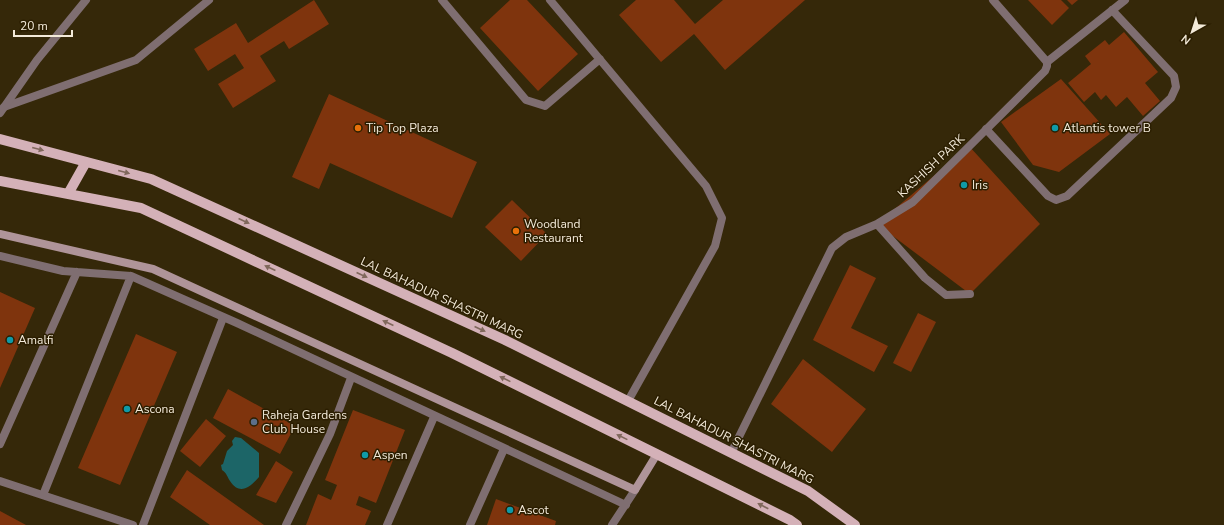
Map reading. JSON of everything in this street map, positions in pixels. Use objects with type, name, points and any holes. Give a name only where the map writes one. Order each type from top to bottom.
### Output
[{"type":"main road","name":"LAL BAHADUR SHASTRI MARG","points":[[0,138],[151,179],[505,340],[808,491],[855,525]]},
{"type":"main road","points":[[68,194],[86,162]]},
{"type":"main road","points":[[0,181],[141,208],[452,353],[790,520],[797,525]]},
{"type":"street","points":[[2,110],[38,60],[86,0]]},
{"type":"street","points":[[2,110],[136,60],[209,0]]},
{"type":"street","points":[[442,0],[526,100],[545,106],[600,60]]},
{"type":"street","points":[[550,0],[706,186],[722,218],[715,246],[628,401]]},
{"type":"street","points":[[993,0],[1047,62]]},
{"type":"street","name":"KASHISH PARK","points":[[731,453],[832,248],[846,237],[877,224],[913,202],[1045,70],[1047,62],[1125,0]]},
{"type":"street","points":[[986,129],[1048,196],[1056,200],[1067,196],[1172,98],[1176,87],[1174,76],[1112,10]]},
{"type":"street","points":[[877,224],[925,278],[946,295],[970,294]]},
{"type":"street","points":[[0,234],[153,269],[635,490]]},
{"type":"street","points":[[0,256],[63,271],[131,276],[222,318],[237,323],[434,417],[626,505]]},
{"type":"street","points":[[0,444],[77,272]]},
{"type":"street","points":[[43,495],[131,276]]},
{"type":"street","points":[[142,525],[222,318]]},
{"type":"street","points":[[286,525],[330,434],[351,378]]},
{"type":"street","points":[[387,525],[434,417]]},
{"type":"street","points":[[470,525],[504,449]]},
{"type":"street","points":[[612,525],[657,454]]},
{"type":"street","points":[[0,481],[133,525]]},
{"type":"water","points":[[235,437],[241,438],[259,453],[259,477],[249,487],[241,489],[234,486],[229,480],[222,470],[221,465],[223,464],[227,451],[233,445],[232,441]]},
{"type":"building","points":[[314,0],[329,24],[289,49],[284,41],[260,56],[276,81],[233,108],[218,84],[244,68],[235,54],[208,71],[194,49],[236,23],[248,43]]},
{"type":"building","points":[[510,0],[527,0],[578,54],[538,91],[480,28]]},
{"type":"building","points":[[636,0],[674,0],[695,24],[723,0],[805,0],[725,70],[694,34],[661,62],[619,15]]},
{"type":"building","points":[[1028,0],[1061,0],[1069,8],[1052,25]]},
{"type":"building","points":[[1067,0],[1078,0],[1072,5]]},
{"type":"building","points":[[1124,32],[1158,72],[1145,83],[1160,101],[1143,116],[1127,97],[1116,107],[1106,95],[1101,100],[1095,92],[1084,102],[1068,83],[1091,64],[1085,56],[1105,40],[1109,45]]},
{"type":"building","name":"Atlantis tower B","points":[[1061,79],[1110,134],[1059,172],[1033,165],[1001,122]]},
{"type":"building","name":"Tip Top Plaza","points":[[329,94],[477,162],[452,218],[330,163],[319,189],[292,177]]},
{"type":"building","name":"Iris","points":[[969,146],[1040,224],[970,294],[877,224]]},
{"type":"building","name":"Woodland Restaurant","points":[[512,200],[547,234],[521,261],[485,227]]},
{"type":"building","points":[[850,265],[876,278],[851,328],[888,346],[874,372],[813,340]]},
{"type":"building","name":"Amalfi","points":[[0,292],[35,308],[0,388]]},
{"type":"building","points":[[918,313],[936,322],[911,372],[893,363]]},
{"type":"building","name":"Ascona","points":[[136,334],[177,352],[120,485],[78,468]]},
{"type":"building","points":[[803,359],[866,409],[832,452],[771,404]]},
{"type":"building","name":"Raheja Gardens Club House","points":[[228,389],[295,426],[280,454],[213,418]]},
{"type":"building","name":"Aspen","points":[[353,410],[405,430],[376,503],[359,496],[356,505],[371,511],[365,525],[306,525],[318,494],[331,500],[337,485],[325,480]]},
{"type":"building","name":"Raheja Gardens Club House","points":[[206,419],[226,436],[200,467],[180,451]]},
{"type":"building","name":"Raheja Gardens Club House","points":[[276,461],[293,472],[276,503],[256,495]]},
{"type":"building","points":[[187,470],[264,525],[210,525],[170,497]]},
{"type":"building","name":"Ascot","points":[[496,499],[556,521],[555,525],[487,525]]},
{"type":"building","points":[[0,511],[26,525],[0,525]]},
{"type":"place","name":"Tip Top Plaza","points":[[358,128]]},
{"type":"place","name":"Atlantis tower B","points":[[1055,128]]},
{"type":"place","name":"Iris","points":[[964,185]]},
{"type":"place","name":"Woodland Restaurant","points":[[516,231]]},
{"type":"place","name":"Amalfi","points":[[10,340]]},
{"type":"place","name":"Ascona","points":[[127,409]]},
{"type":"place","name":"Raheja Gardens Club House","points":[[254,422]]},
{"type":"place","name":"Aspen","points":[[365,455]]},
{"type":"place","name":"Ascot","points":[[510,510]]}]
